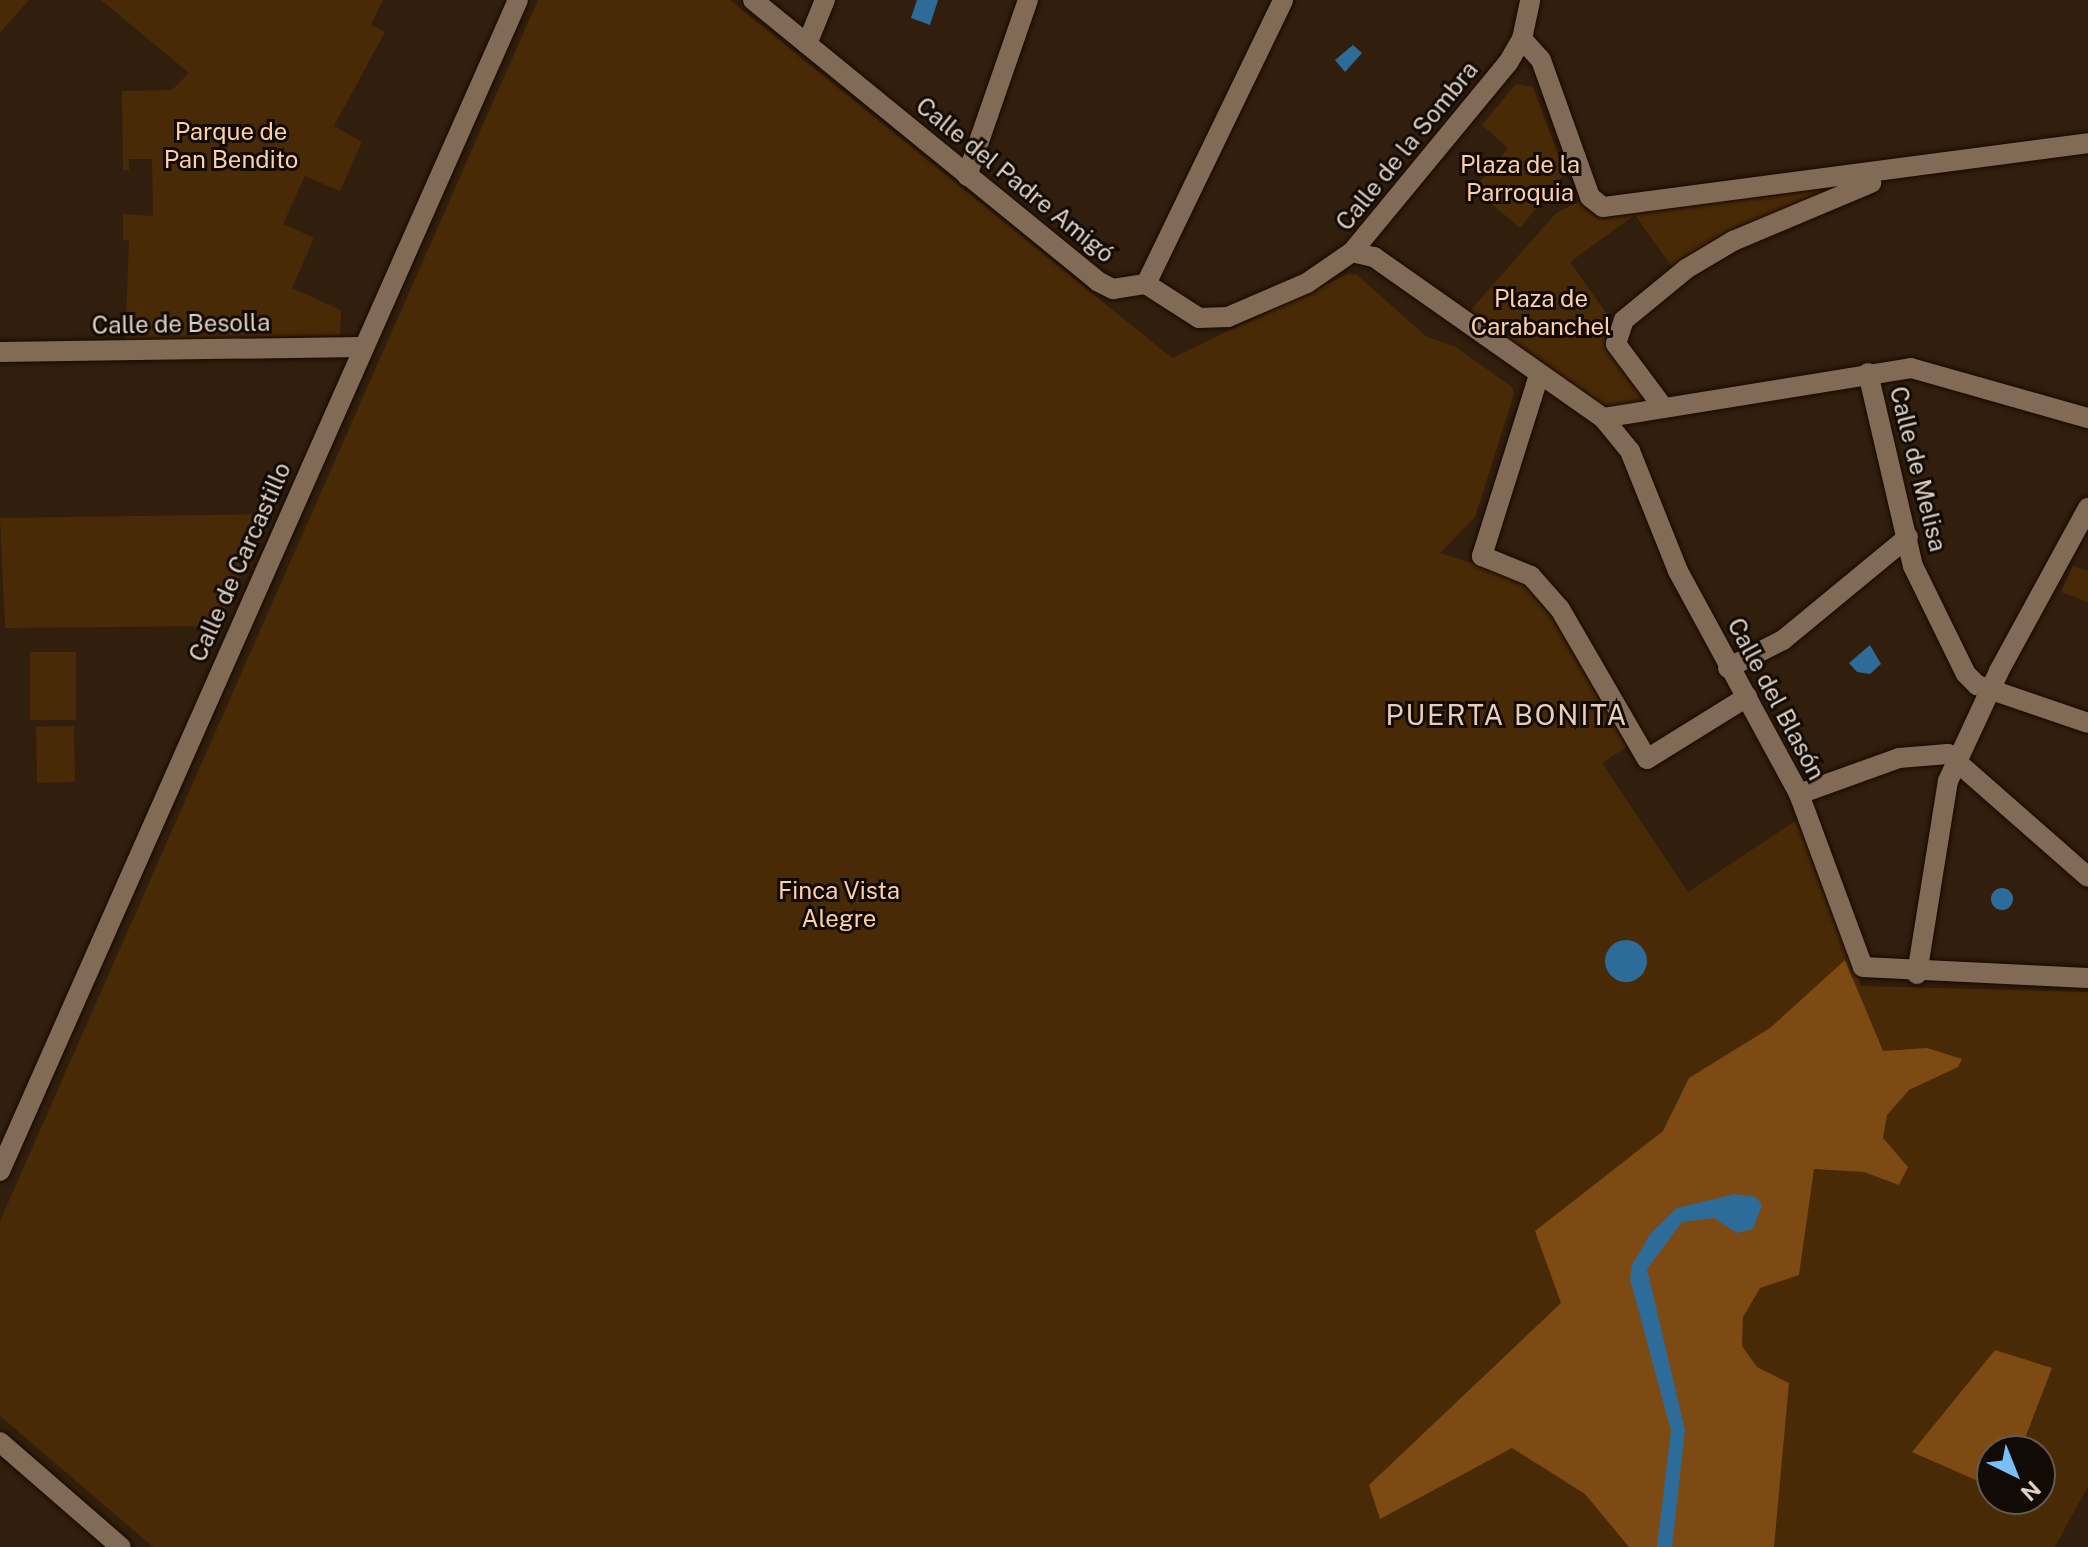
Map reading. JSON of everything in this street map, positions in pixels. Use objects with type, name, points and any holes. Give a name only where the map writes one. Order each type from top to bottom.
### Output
[{"type":"street","name":"Calle de Carcastillo","points":[[0,1171],[6,1148],[518,0]]},
{"type":"street","name":"Calle del Padre Amigó","points":[[753,0],[1097,281],[1113,289],[1146,284]]},
{"type":"street","points":[[807,44],[825,0]]},
{"type":"street","points":[[967,176],[1028,0]]},
{"type":"street","points":[[1283,0],[1146,284],[1199,318],[1228,317],[1307,283],[1352,252]]},
{"type":"street","name":"Calle de la Sombra","points":[[1530,0],[1522,39],[1508,63],[1352,252],[1374,257],[1539,375]]},
{"type":"street","points":[[1522,39],[1541,60],[1590,197],[1603,207],[1901,171],[2088,143]]},
{"type":"street","points":[[1663,407],[1616,344],[1615,334],[1624,320],[1686,269],[1733,241],[1901,171]]},
{"type":"street","name":"Calle de Besolla","points":[[0,352],[363,347]]},
{"type":"street","points":[[1603,418],[1911,368],[2088,418]]},
{"type":"street","name":"Calle de Melisa","points":[[1868,373],[1913,566],[1966,674],[1977,685],[2088,723]]},
{"type":"street","points":[[1539,375],[1482,556],[1531,576],[1560,609],[1647,759],[1747,697]]},
{"type":"street","name":"Calle del Blasón","points":[[1539,375],[1603,418],[1630,451],[1678,571],[1799,794],[1863,967],[1917,974],[2088,978]]},
{"type":"street","points":[[1917,974],[1948,781],[1960,762],[1990,689],[2088,508]]},
{"type":"street","points":[[1728,668],[1783,640],[1908,537]]},
{"type":"street","points":[[1799,794],[1899,758],[1948,754],[2088,877]]},
{"type":"street","points":[[0,1442],[121,1547]]},
{"type":"green space","points":[[0,0],[29,0],[0,33]]},
{"type":"green space","name":"Parque de Pan Bendito","points":[[101,0],[383,0],[371,25],[385,32],[334,126],[362,142],[340,191],[305,176],[283,224],[314,238],[292,288],[341,310],[340,335],[125,342],[129,241],[123,240],[123,214],[153,216],[152,159],[129,159],[129,170],[123,170],[122,91],[172,90],[189,73]]},
{"type":"green space","name":"Finca Vista Alegre","points":[[538,0],[730,0],[1172,358],[1348,274],[1357,275],[1427,337],[1456,347],[1512,387],[1514,394],[1475,517],[1440,553],[1519,578],[1554,611],[1627,747],[1602,763],[1688,892],[1797,820],[1861,986],[2088,992],[2088,1486],[2055,1547],[153,1547],[0,1416],[0,1221]]},
{"type":"green space","name":"Plaza de la Parroquia","points":[[1516,84],[1533,87],[1565,173],[1520,228],[1474,189],[1508,148],[1482,125]]},
{"type":"green space","name":"Plaza de Carabanchel","points":[[1848,185],[1678,275],[1635,215],[1570,262],[1613,323],[1605,341],[1652,401],[1601,411],[1461,321],[1556,213],[1585,199]]},
{"type":"green space","points":[[267,514],[217,626],[5,628],[0,518]]},
{"type":"green space","points":[[2073,566],[2088,571],[2088,602],[2061,592]]},
{"type":"green space","points":[[30,652],[76,652],[76,720],[30,720]]},
{"type":"green space","points":[[74,726],[75,782],[37,783],[36,727]]},
{"type":"shaded area","points":[[1845,960],[1883,1051],[1927,1048],[1962,1059],[1958,1067],[1909,1090],[1887,1115],[1883,1138],[1908,1167],[1899,1185],[1864,1172],[1814,1169],[1799,1275],[1760,1288],[1743,1317],[1742,1346],[1757,1367],[1789,1383],[1774,1547],[1629,1547],[1585,1494],[1512,1448],[1380,1519],[1369,1485],[1561,1303],[1535,1231],[1663,1131],[1689,1078],[1770,1028]]},
{"type":"shaded area","points":[[1995,1350],[2052,1368],[2026,1435],[1976,1435],[1976,1480],[1912,1452]]},
{"type":"water","points":[[917,0],[938,0],[930,25],[911,18]]},
{"type":"water","points":[[1353,45],[1362,53],[1345,72],[1335,60]]},
{"type":"water","points":[[1870,645],[1881,664],[1870,674],[1857,672],[1849,663]]},
{"type":"water","points":[[2002,888],[2010,891],[2013,899],[2010,907],[2002,910],[1994,907],[1991,899],[1994,891]]},
{"type":"water","points":[[1626,940],[1641,946],[1647,961],[1641,976],[1626,982],[1611,976],[1605,961],[1611,946]]},
{"type":"water","points":[[1735,1194],[1756,1197],[1762,1205],[1753,1229],[1737,1233],[1714,1218],[1682,1222],[1647,1269],[1685,1430],[1672,1547],[1657,1547],[1671,1431],[1630,1279],[1632,1265],[1651,1233],[1677,1208]]},
{"type":"district","name":"PUERTA BONITA","points":[[1507,715]]}]
